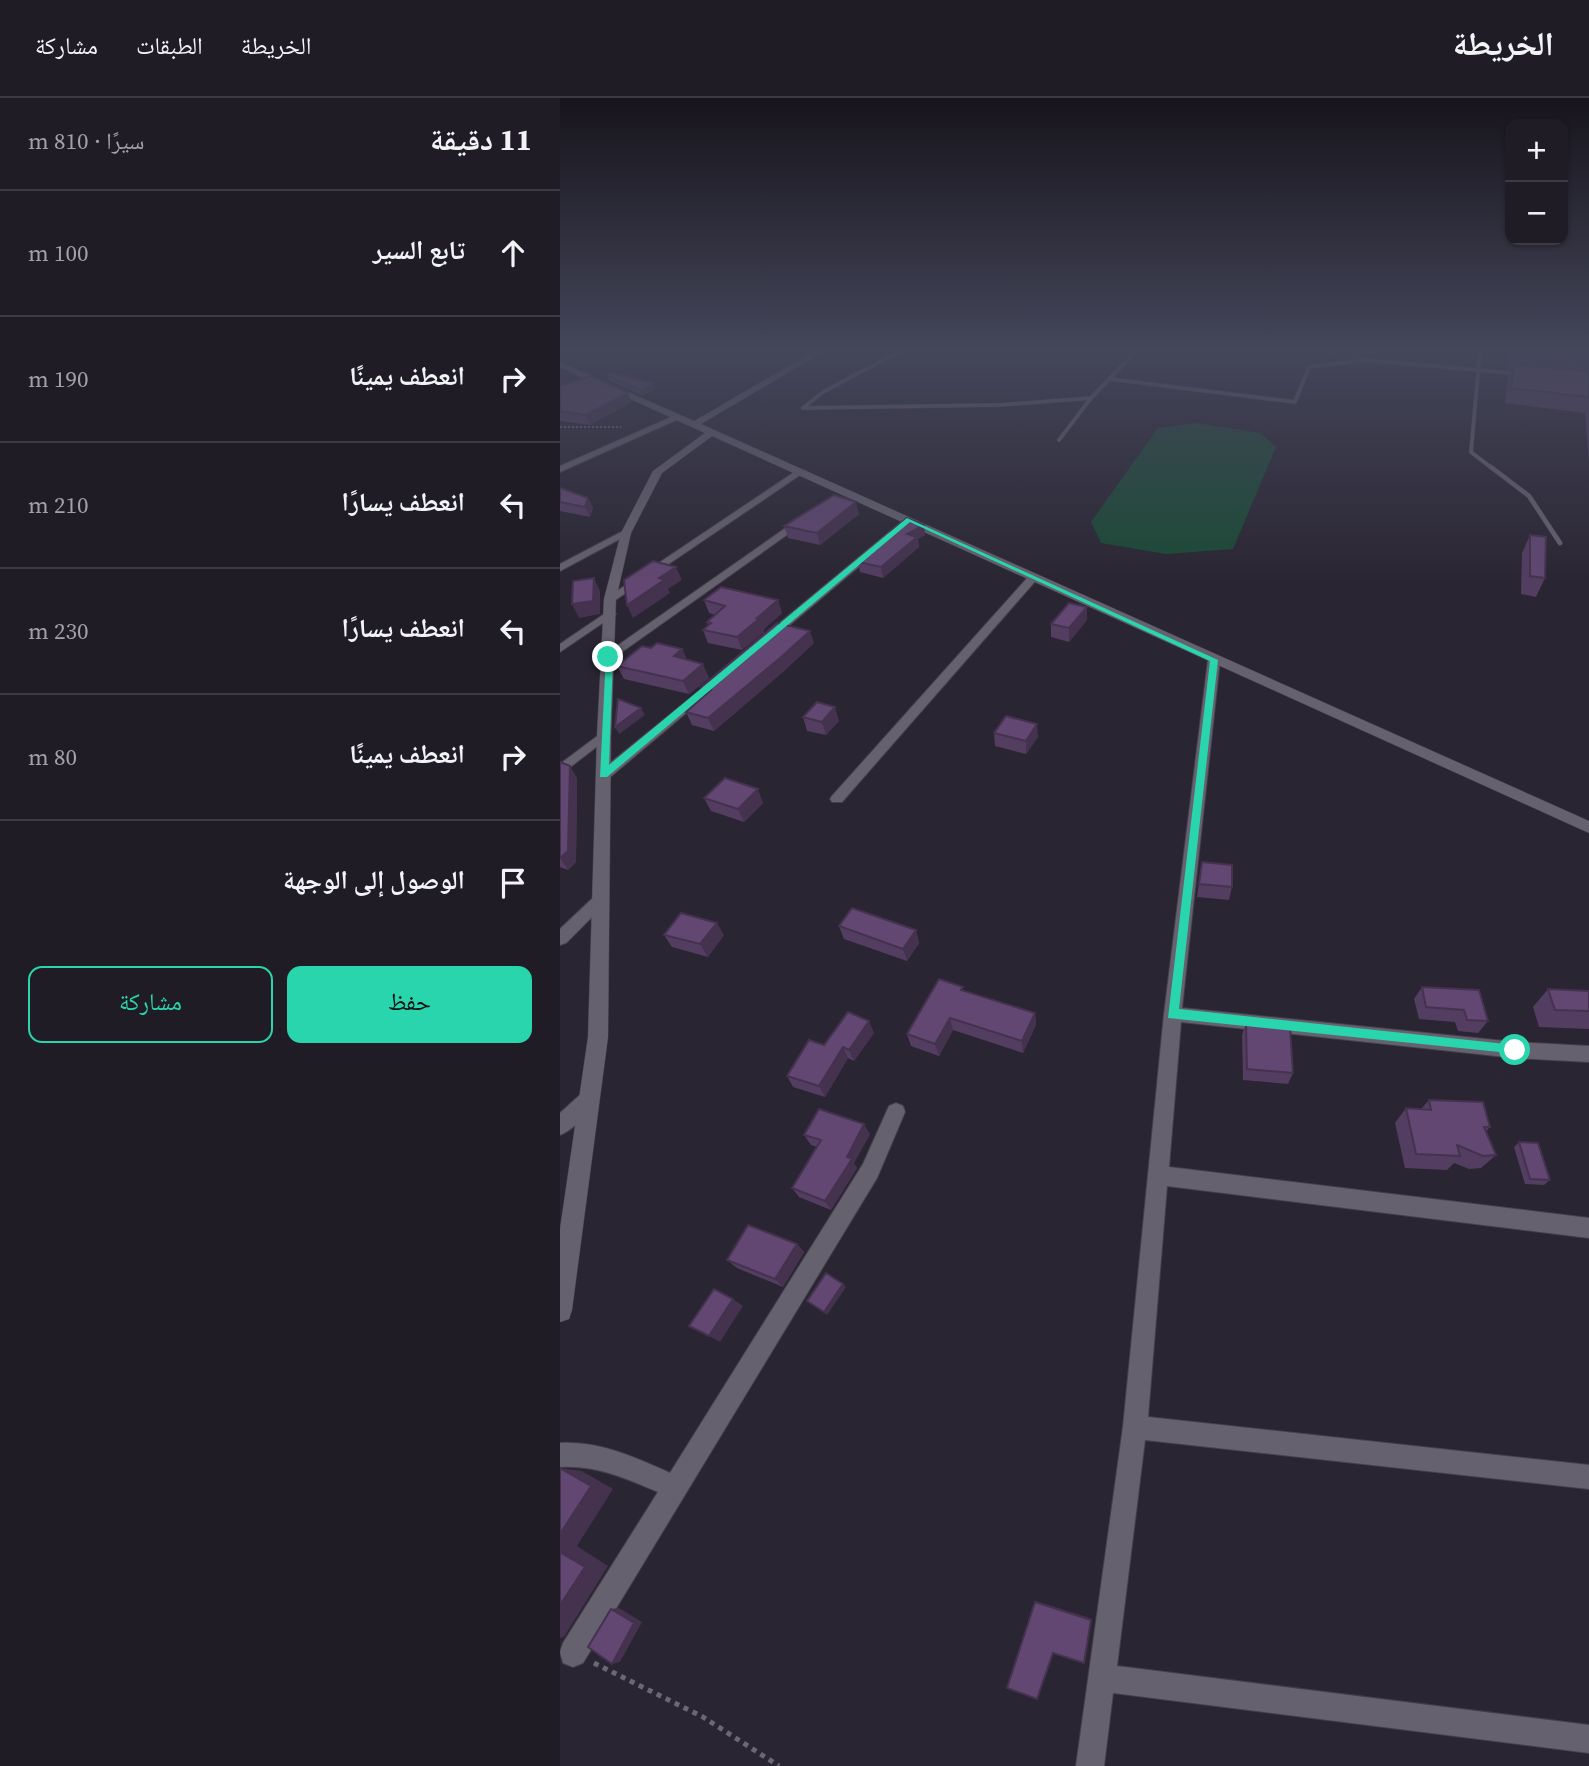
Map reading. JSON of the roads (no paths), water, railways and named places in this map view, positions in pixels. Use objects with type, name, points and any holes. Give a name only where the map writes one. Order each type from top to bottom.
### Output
[{"type":"street","points":[[560,469],[655,428]]},
{"type":"street","points":[[704,428],[1589,827]]},
{"type":"street","points":[[560,1310],[598,1037],[604,735],[611,606],[626,533],[658,471],[713,431]]},
{"type":"street","points":[[560,649],[611,606],[802,471]]},
{"type":"street","points":[[834,498],[845,491]]},
{"type":"street","points":[[608,657],[811,514]]},
{"type":"street","points":[[762,643],[910,519]]},
{"type":"street","points":[[560,568],[626,533]]},
{"type":"street","points":[[836,799],[1033,578]]},
{"type":"street","points":[[1090,1766],[1135,1427],[1173,1014],[1214,660]]},
{"type":"street","points":[[604,775],[730,669]]},
{"type":"street","points":[[560,771],[604,735]]},
{"type":"street","points":[[560,939],[601,899]]},
{"type":"street","points":[[1173,1014],[1515,1050],[1589,1054]]},
{"type":"street","points":[[560,1126],[588,1099]]},
{"type":"street","points":[[573,1653],[870,1171],[896,1112]]},
{"type":"street","points":[[1157,1175],[1589,1228]]},
{"type":"street","points":[[1135,1427],[1589,1477]]},
{"type":"street","points":[[560,1454],[581,1452],[601,1455],[674,1488]]},
{"type":"street","points":[[1101,1678],[1589,1739]]},
{"type":"lane","points":[[1059,439],[1068,428]]},
{"type":"lane","points":[[1473,428],[1471,452],[1529,496],[1560,543]]}]
